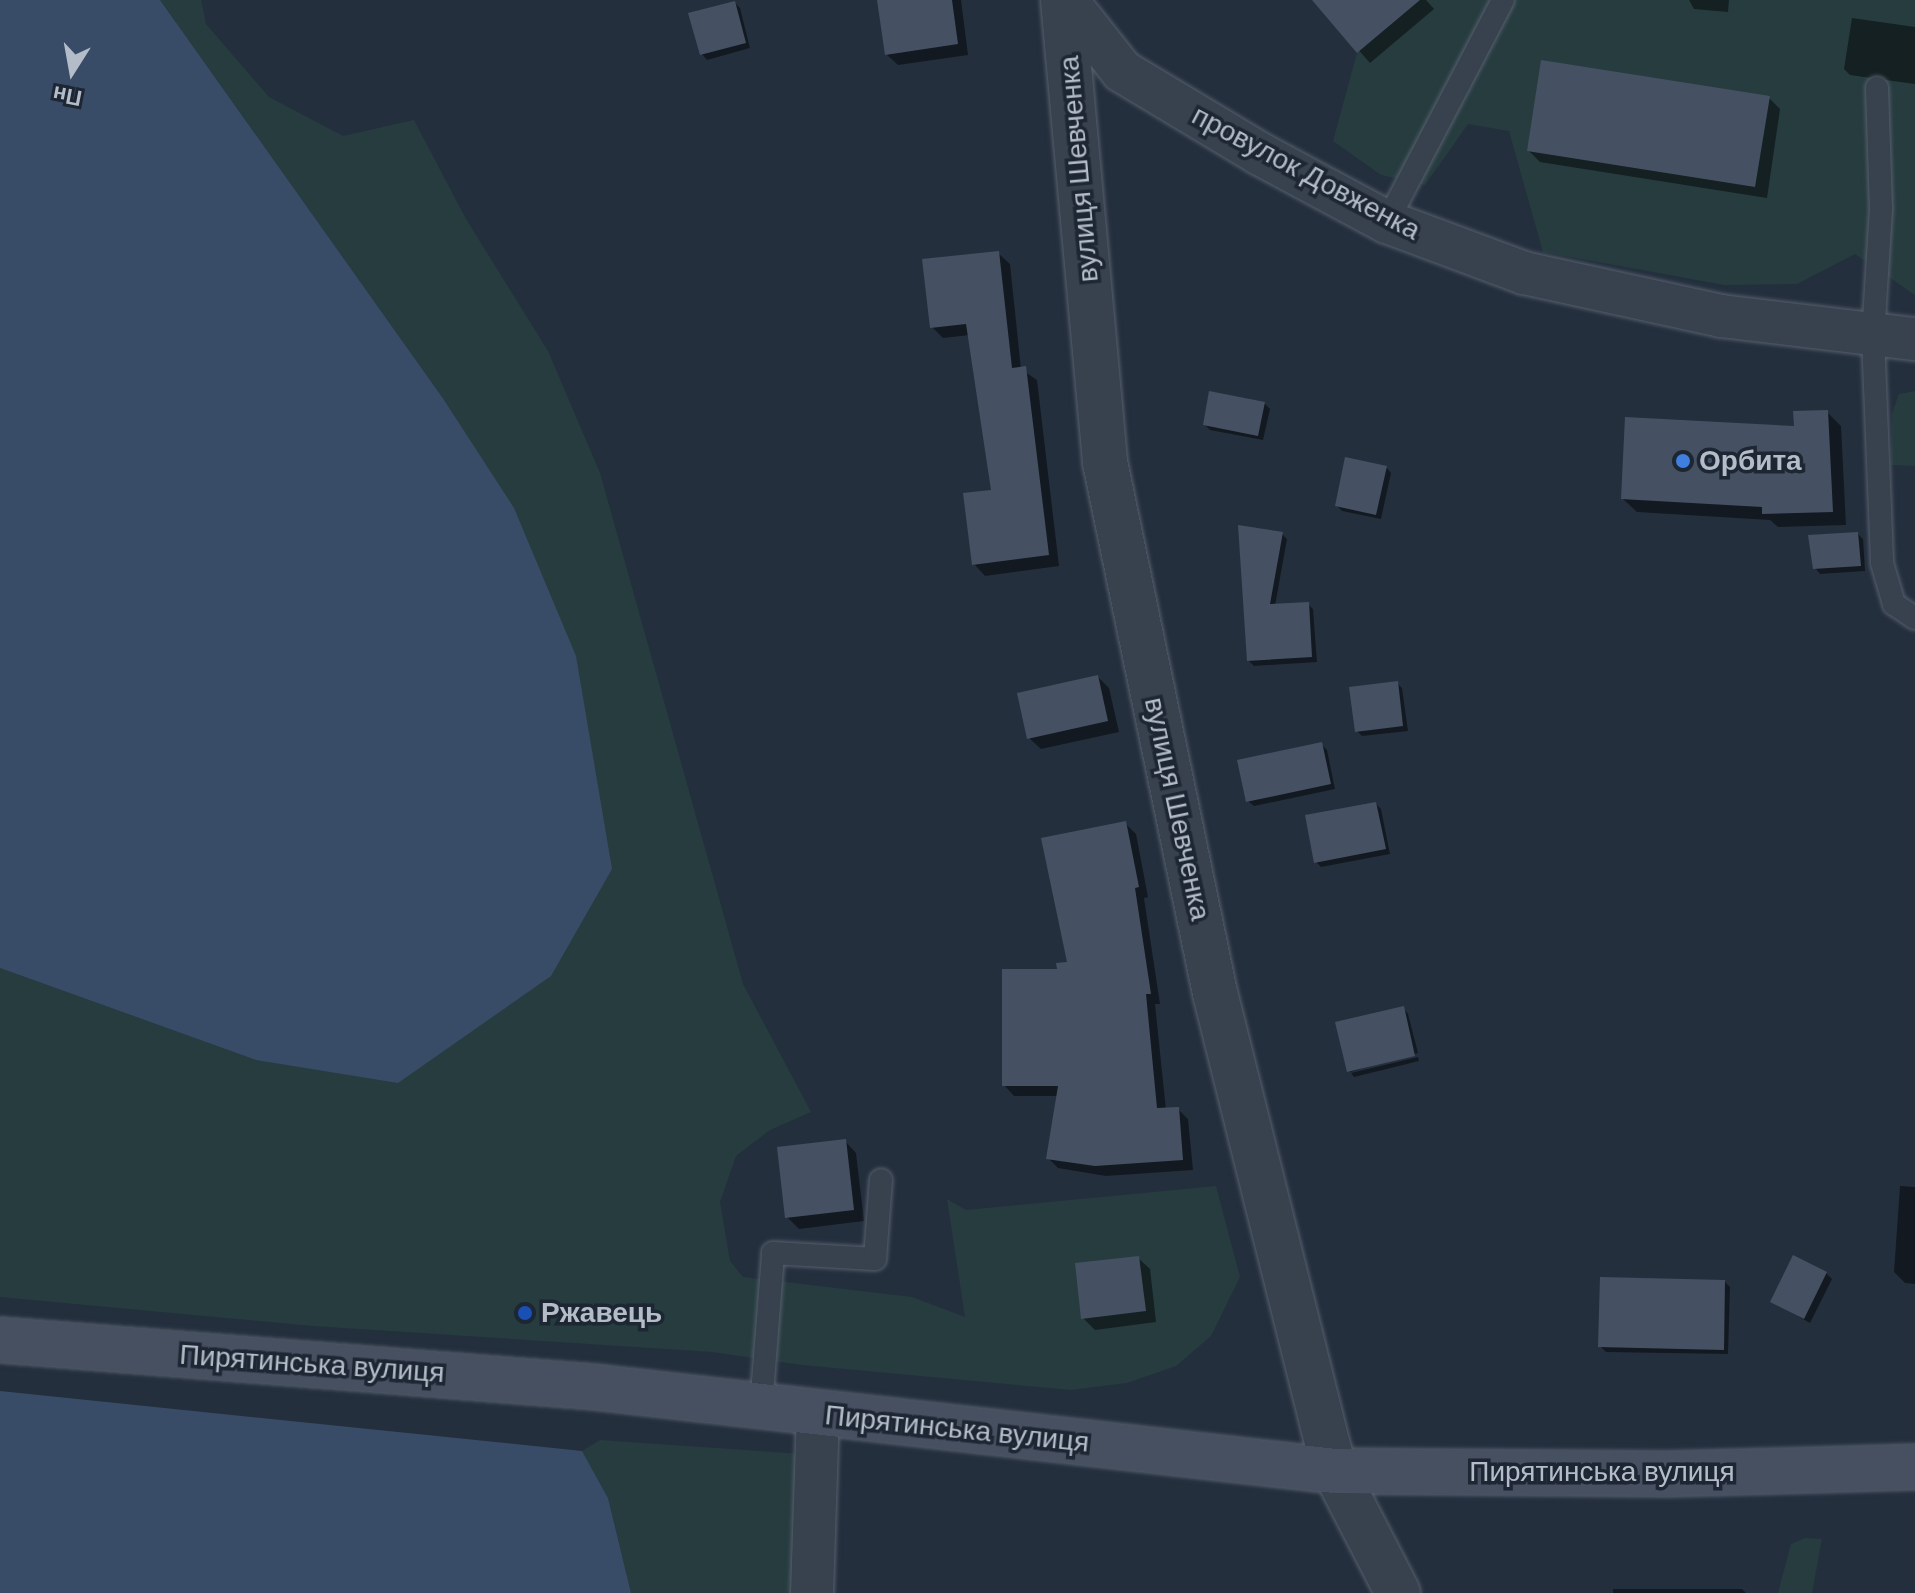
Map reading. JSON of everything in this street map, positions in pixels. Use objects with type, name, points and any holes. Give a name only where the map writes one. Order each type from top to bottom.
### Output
[{"type":"main road","name":"Пирятинська вулиця","points":[[11,1341],[594,1387],[1335,1471],[1668,1474],[1915,1467]]},
{"type":"street","name":"провулок Довженка","points":[[1065,0],[1122,71],[1260,154],[1387,222],[1524,273],[1721,316],[1915,339]]},
{"type":"street","name":"вулиця Шевченка","points":[[1065,0],[1105,462],[1215,993],[1335,1471],[1398,1593]]},
{"type":"street","points":[[812,1593],[818,1414]]},
{"type":"lane","points":[[1387,222],[1503,0]]},
{"type":"lane","points":[[1877,88],[1881,209],[1873,336],[1882,563],[1894,604],[1915,618]]},
{"type":"lane","points":[[761,1407],[773,1253],[875,1259],[881,1180]]},
{"type":"green space","points":[[160,0],[201,0],[206,24],[269,97],[343,136],[414,120],[466,219],[548,351],[600,473],[743,984],[811,1112],[770,1130],[736,1156],[720,1202],[730,1261],[743,1277],[912,1297],[965,1317],[947,1199],[966,1210],[1216,1186],[1240,1277],[1211,1336],[1176,1366],[1127,1383],[1071,1390],[802,1365],[712,1352],[313,1326],[0,1297],[0,968],[256,1060],[442,397]]},
{"type":"green space","points":[[1420,0],[1915,0],[1915,295],[1855,254],[1797,284],[1724,285],[1543,252],[1509,131],[1468,124],[1425,185],[1381,175],[1333,141],[1357,53]]},
{"type":"green space","points":[[1915,391],[1915,466],[1891,465],[1892,413],[1899,394]]},
{"type":"green space","points":[[600,1440],[802,1454],[801,1593],[631,1593],[608,1498],[582,1451]]},
{"type":"green space","points":[[1805,1538],[1822,1539],[1812,1593],[1778,1593],[1791,1544]]},
{"type":"water","points":[[0,0],[160,0],[442,397],[514,508],[576,656],[612,869],[551,976],[398,1083],[256,1060],[0,968]]},
{"type":"water","points":[[0,1391],[582,1451],[608,1498],[631,1593],[0,1593]]},
{"type":"building","points":[[877,0],[952,0],[958,44],[885,55]]},
{"type":"building","points":[[1312,0],[1420,0],[1357,53]]},
{"type":"building","points":[[735,1],[746,43],[700,55],[688,13]]},
{"type":"building","points":[[1541,60],[1770,96],[1755,187],[1527,151]]},
{"type":"building","points":[[999,251],[1012,368],[1026,366],[1049,555],[972,565],[963,493],[991,490],[966,324],[930,328],[922,259]]},
{"type":"building","points":[[1209,391],[1265,402],[1258,436],[1203,425]]},
{"type":"building","points":[[1828,410],[1833,512],[1762,514],[1762,507],[1621,499],[1625,417],[1794,426],[1793,411]]},
{"type":"building","points":[[1345,457],[1387,466],[1376,515],[1335,506]]},
{"type":"building","points":[[1238,525],[1283,532],[1270,604],[1309,602],[1312,657],[1247,661]]},
{"type":"building","points":[[1858,532],[1861,566],[1813,569],[1808,535]]},
{"type":"building","points":[[1098,675],[1108,721],[1027,739],[1017,693]]},
{"type":"building","points":[[1398,681],[1403,726],[1355,732],[1349,687]]},
{"type":"building","points":[[1322,742],[1331,784],[1246,802],[1237,760]]},
{"type":"building","points":[[1376,802],[1386,849],[1314,863],[1305,815]]},
{"type":"building","points":[[1126,821],[1139,887],[1135,888],[1151,994],[1146,994],[1157,1108],[1179,1107],[1183,1160],[1095,1166],[1046,1159],[1058,1086],[1002,1086],[1002,969],[1057,969],[1056,963],[1067,962],[1041,838]]},
{"type":"building","points":[[1404,1006],[1415,1056],[1347,1072],[1335,1022]]},
{"type":"building","points":[[846,1139],[854,1210],[785,1218],[777,1147]]},
{"type":"building","points":[[1793,1255],[1827,1272],[1804,1319],[1770,1302]]},
{"type":"building","points":[[1139,1256],[1146,1311],[1081,1319],[1075,1263]]},
{"type":"building","points":[[1600,1277],[1725,1280],[1724,1350],[1598,1347]]},
{"type":"place","name":"Орбита","points":[[1683,461]]},
{"type":"place","name":"Ржавець","points":[[525,1313]]}]
